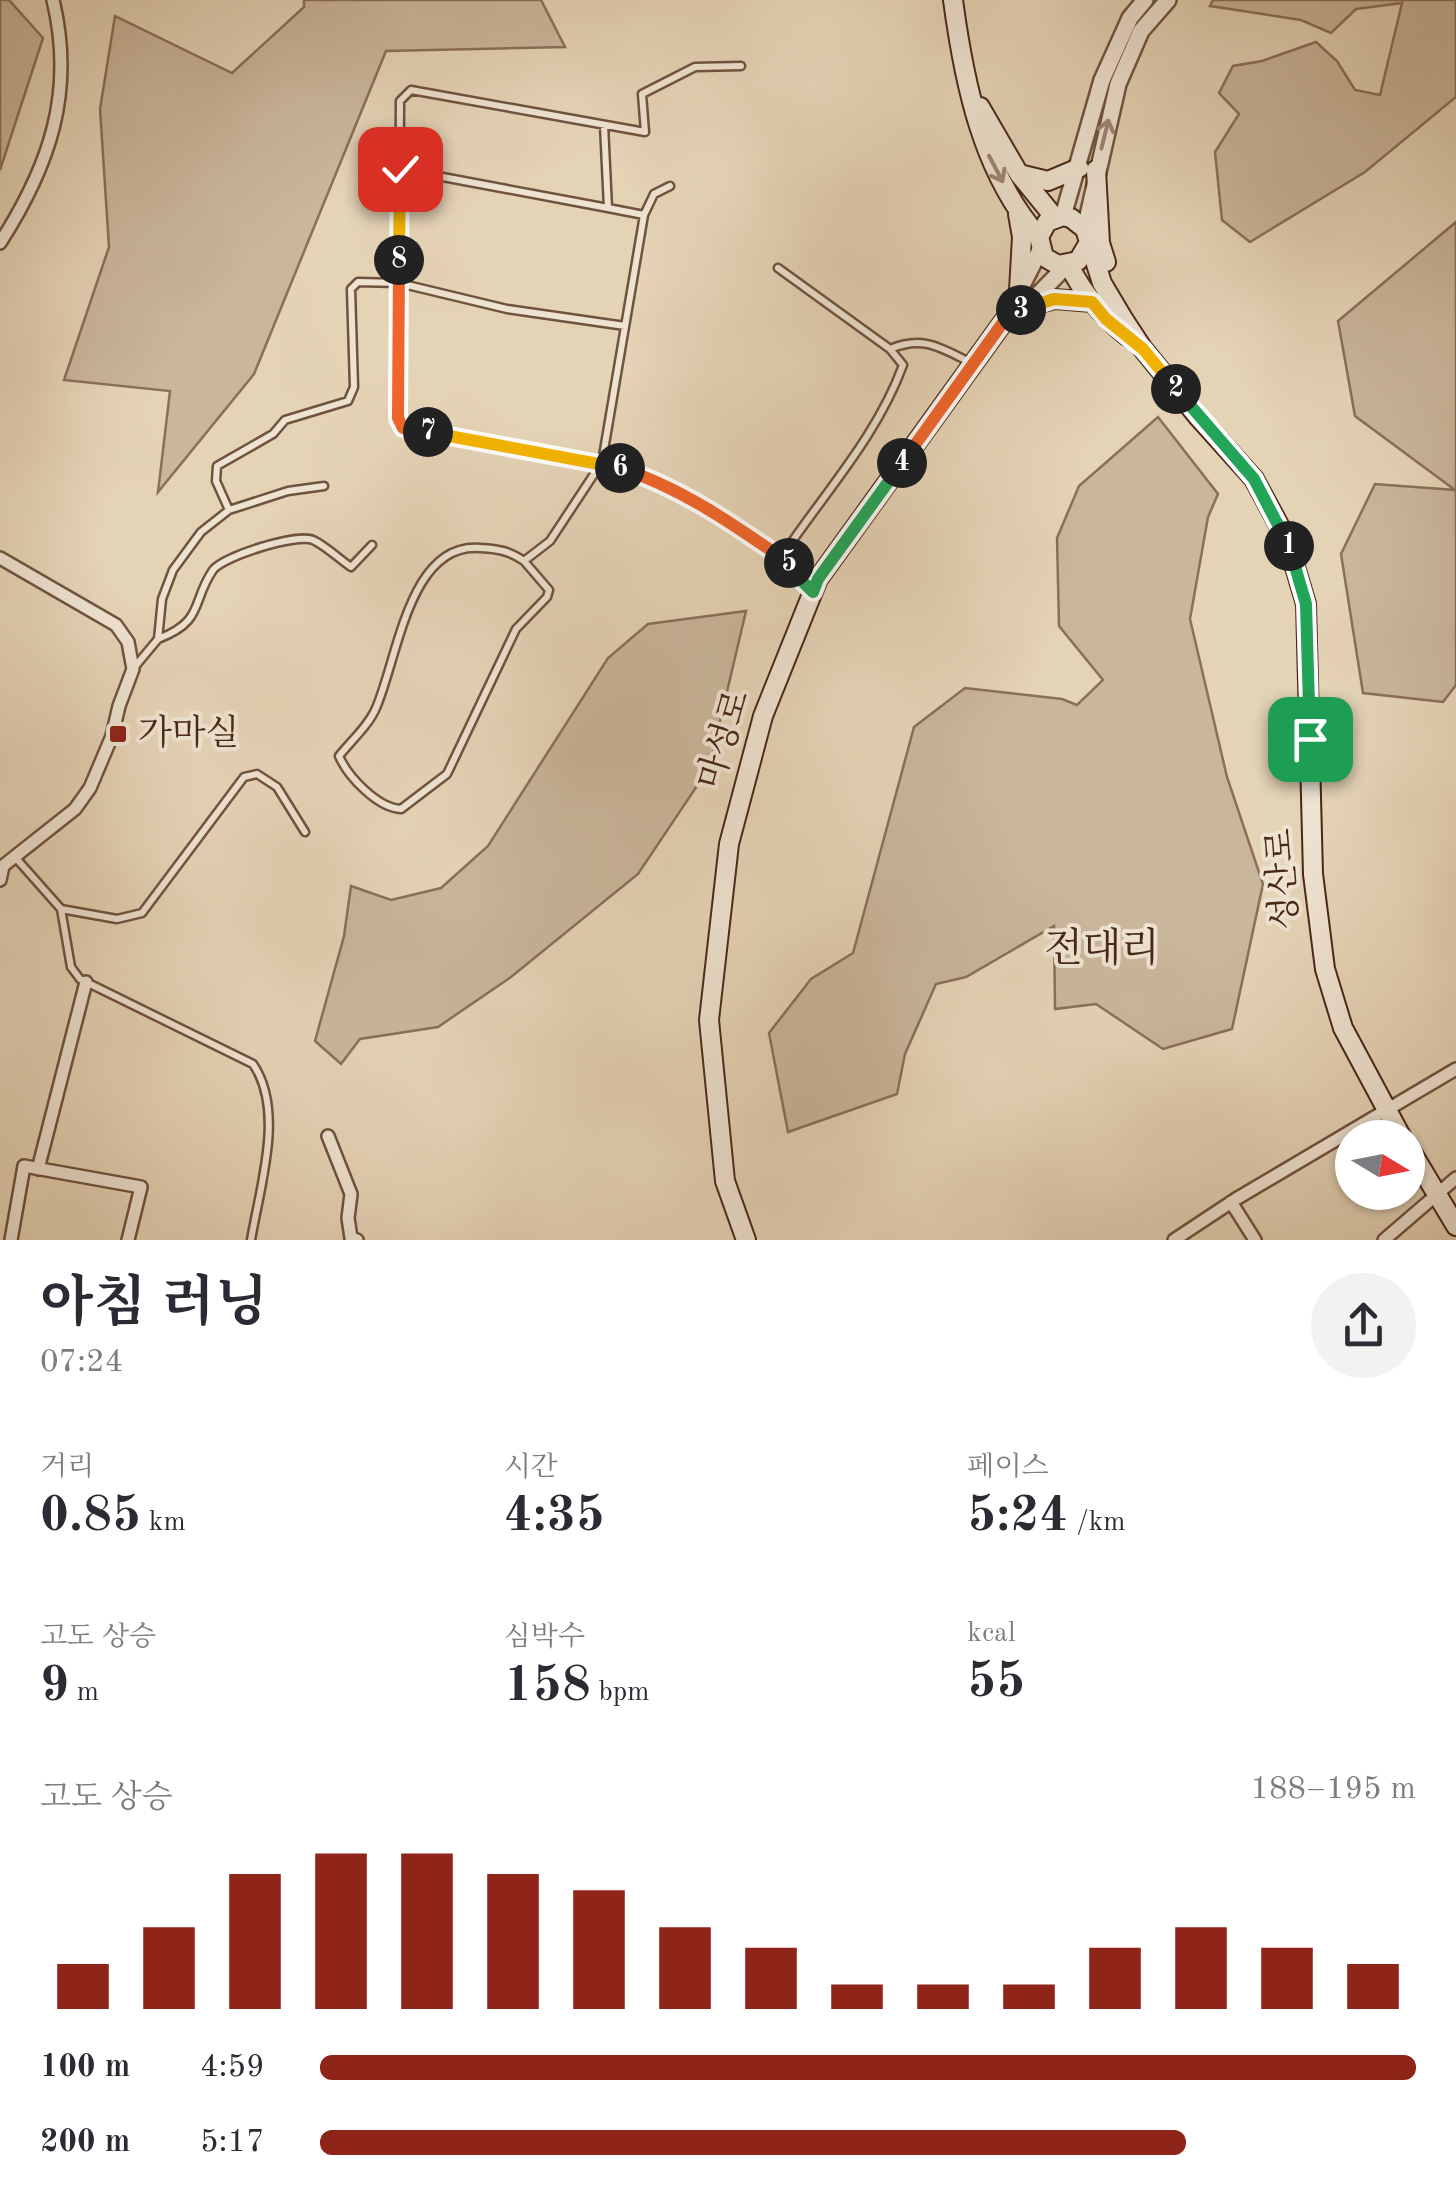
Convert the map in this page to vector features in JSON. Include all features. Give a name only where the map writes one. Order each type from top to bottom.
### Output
[{"type":"main road","points":[[953,0],[988,154],[1017,209],[1050,262],[1067,266],[1106,319],[1143,349]]},
{"type":"main road","points":[[971,92],[1018,174],[1058,217]]},
{"type":"main road","points":[[1018,174],[1048,181],[1087,169],[1100,244],[1124,320]]},
{"type":"main road","points":[[1017,209],[1022,237],[1023,298],[1092,302]]},
{"type":"main road","points":[[1040,243],[1047,222],[1058,217],[1071,218],[1086,237],[1102,283],[1143,349]]},
{"type":"main road","points":[[1067,266],[1084,254],[1086,237]]},
{"type":"main road","name":"마성로","points":[[746,1240],[725,1181],[709,1020],[729,844],[763,716],[818,579],[1004,321]]},
{"type":"main road","name":"성산로","points":[[1143,349],[1254,479],[1287,540],[1306,604],[1313,874],[1324,969],[1344,1028],[1391,1120]]},
{"type":"main road","points":[[1425,1174],[1456,1229]]},
{"type":"street","points":[[0,244],[31,188],[54,130],[63,42],[54,0]]},
{"type":"street","points":[[1086,237],[1087,169],[1102,80],[1130,18],[1144,0]]},
{"type":"street","points":[[1058,217],[1087,169],[1141,31],[1168,0]]},
{"type":"street","points":[[1023,298],[1040,243]]},
{"type":"street","points":[[1004,321],[1023,298],[1067,266]]},
{"type":"street","points":[[0,558],[116,625],[128,642],[133,669],[112,736],[90,788],[75,809],[3,866],[0,880]]},
{"type":"street","points":[[38,1169],[86,982]]},
{"type":"street","points":[[1174,1240],[1456,1068]]},
{"type":"street","points":[[328,1136],[351,1194],[348,1218],[352,1238],[357,1240]]},
{"type":"street","points":[[11,1240],[24,1166],[141,1187],[128,1240]]},
{"type":"street","points":[[1384,1240],[1456,1178]]},
{"type":"street","points":[[1231,1202],[1255,1240]]},
{"type":"street","points":[[0,1209],[15,1216]]},
{"type":"street","points":[[1448,1240],[1456,1229]]},
{"type":"lane","points":[[741,66],[695,67],[642,94],[645,132],[411,90],[400,101],[398,418],[403,428],[602,462],[645,476],[722,516],[790,563]]},
{"type":"lane","points":[[604,125],[608,208]]},
{"type":"lane","points":[[400,169],[644,214]]},
{"type":"lane","points":[[524,561],[550,541],[602,462],[644,214],[654,194],[670,186]]},
{"type":"lane","points":[[778,268],[890,349],[903,366],[874,426],[787,549],[792,571],[813,592]]},
{"type":"lane","points":[[230,510],[216,480],[217,466],[273,434],[285,420],[348,401],[354,387],[351,289],[358,282],[399,284],[507,309],[625,326]]},
{"type":"lane","points":[[890,349],[912,340],[934,345],[973,364]]},
{"type":"lane","points":[[158,640],[162,599],[173,570],[200,532],[230,510],[288,491],[324,486]]},
{"type":"lane","points":[[133,669],[158,640],[195,614],[212,571],[223,560],[300,536],[314,540],[351,567],[372,544]]},
{"type":"lane","points":[[467,546],[508,550],[524,561],[549,590],[547,596],[516,628],[447,774],[401,809],[387,808],[344,768],[339,756],[375,712],[420,580],[445,555],[467,546]]},
{"type":"lane","points":[[60,909],[117,919],[142,912],[244,778],[258,774],[277,787],[304,832]]},
{"type":"lane","points":[[14,856],[60,909],[70,966],[86,982],[253,1064],[264,1080],[271,1112],[251,1240]]},
{"type":"shaded area","points":[[0,0],[9,0],[43,38],[0,170]]},
{"type":"shaded area","points":[[304,0],[541,0],[565,47],[386,51],[254,374],[158,492],[170,391],[64,380],[109,247],[100,109],[115,16],[232,73],[304,7]]},
{"type":"shaded area","points":[[1213,0],[1456,0],[1456,97],[1365,172],[1250,242],[1222,220],[1215,152],[1239,114],[1219,93],[1233,66],[1262,61],[1316,42],[1337,61],[1355,90],[1380,95],[1402,3],[1356,9],[1331,33],[1301,20],[1210,6]]},
{"type":"shaded area","points":[[1456,222],[1456,685],[1443,702],[1363,693],[1341,554],[1375,484],[1455,490],[1355,416],[1338,321]]},
{"type":"shaded area","points":[[1158,417],[1218,494],[1208,517],[1190,619],[1227,777],[1263,884],[1232,1029],[1163,1049],[1096,1004],[1055,1009],[1054,926],[966,977],[936,984],[905,1054],[897,1094],[788,1132],[769,1033],[811,979],[853,953],[914,727],[965,688],[1062,699],[1077,705],[1103,680],[1059,626],[1057,538],[1079,486]]},
{"type":"shaded area","points":[[746,611],[709,768],[638,874],[511,977],[438,1027],[360,1039],[341,1064],[315,1041],[344,936],[351,886],[391,900],[441,888],[488,846],[608,658],[648,624]]},
{"type":"place","name":"가마실","points":[[118,734]]},
{"type":"district","name":"전대리","points":[[1102,951]]},
{"type":"route","points":[[400,169],[398,418],[403,428],[608,464],[645,476],[722,516],[790,563],[792,571],[813,592],[818,579],[1004,321],[1027,306],[1054,299],[1092,302],[1106,319],[1143,349],[1254,479],[1287,540],[1306,604],[1310,739]]}]
